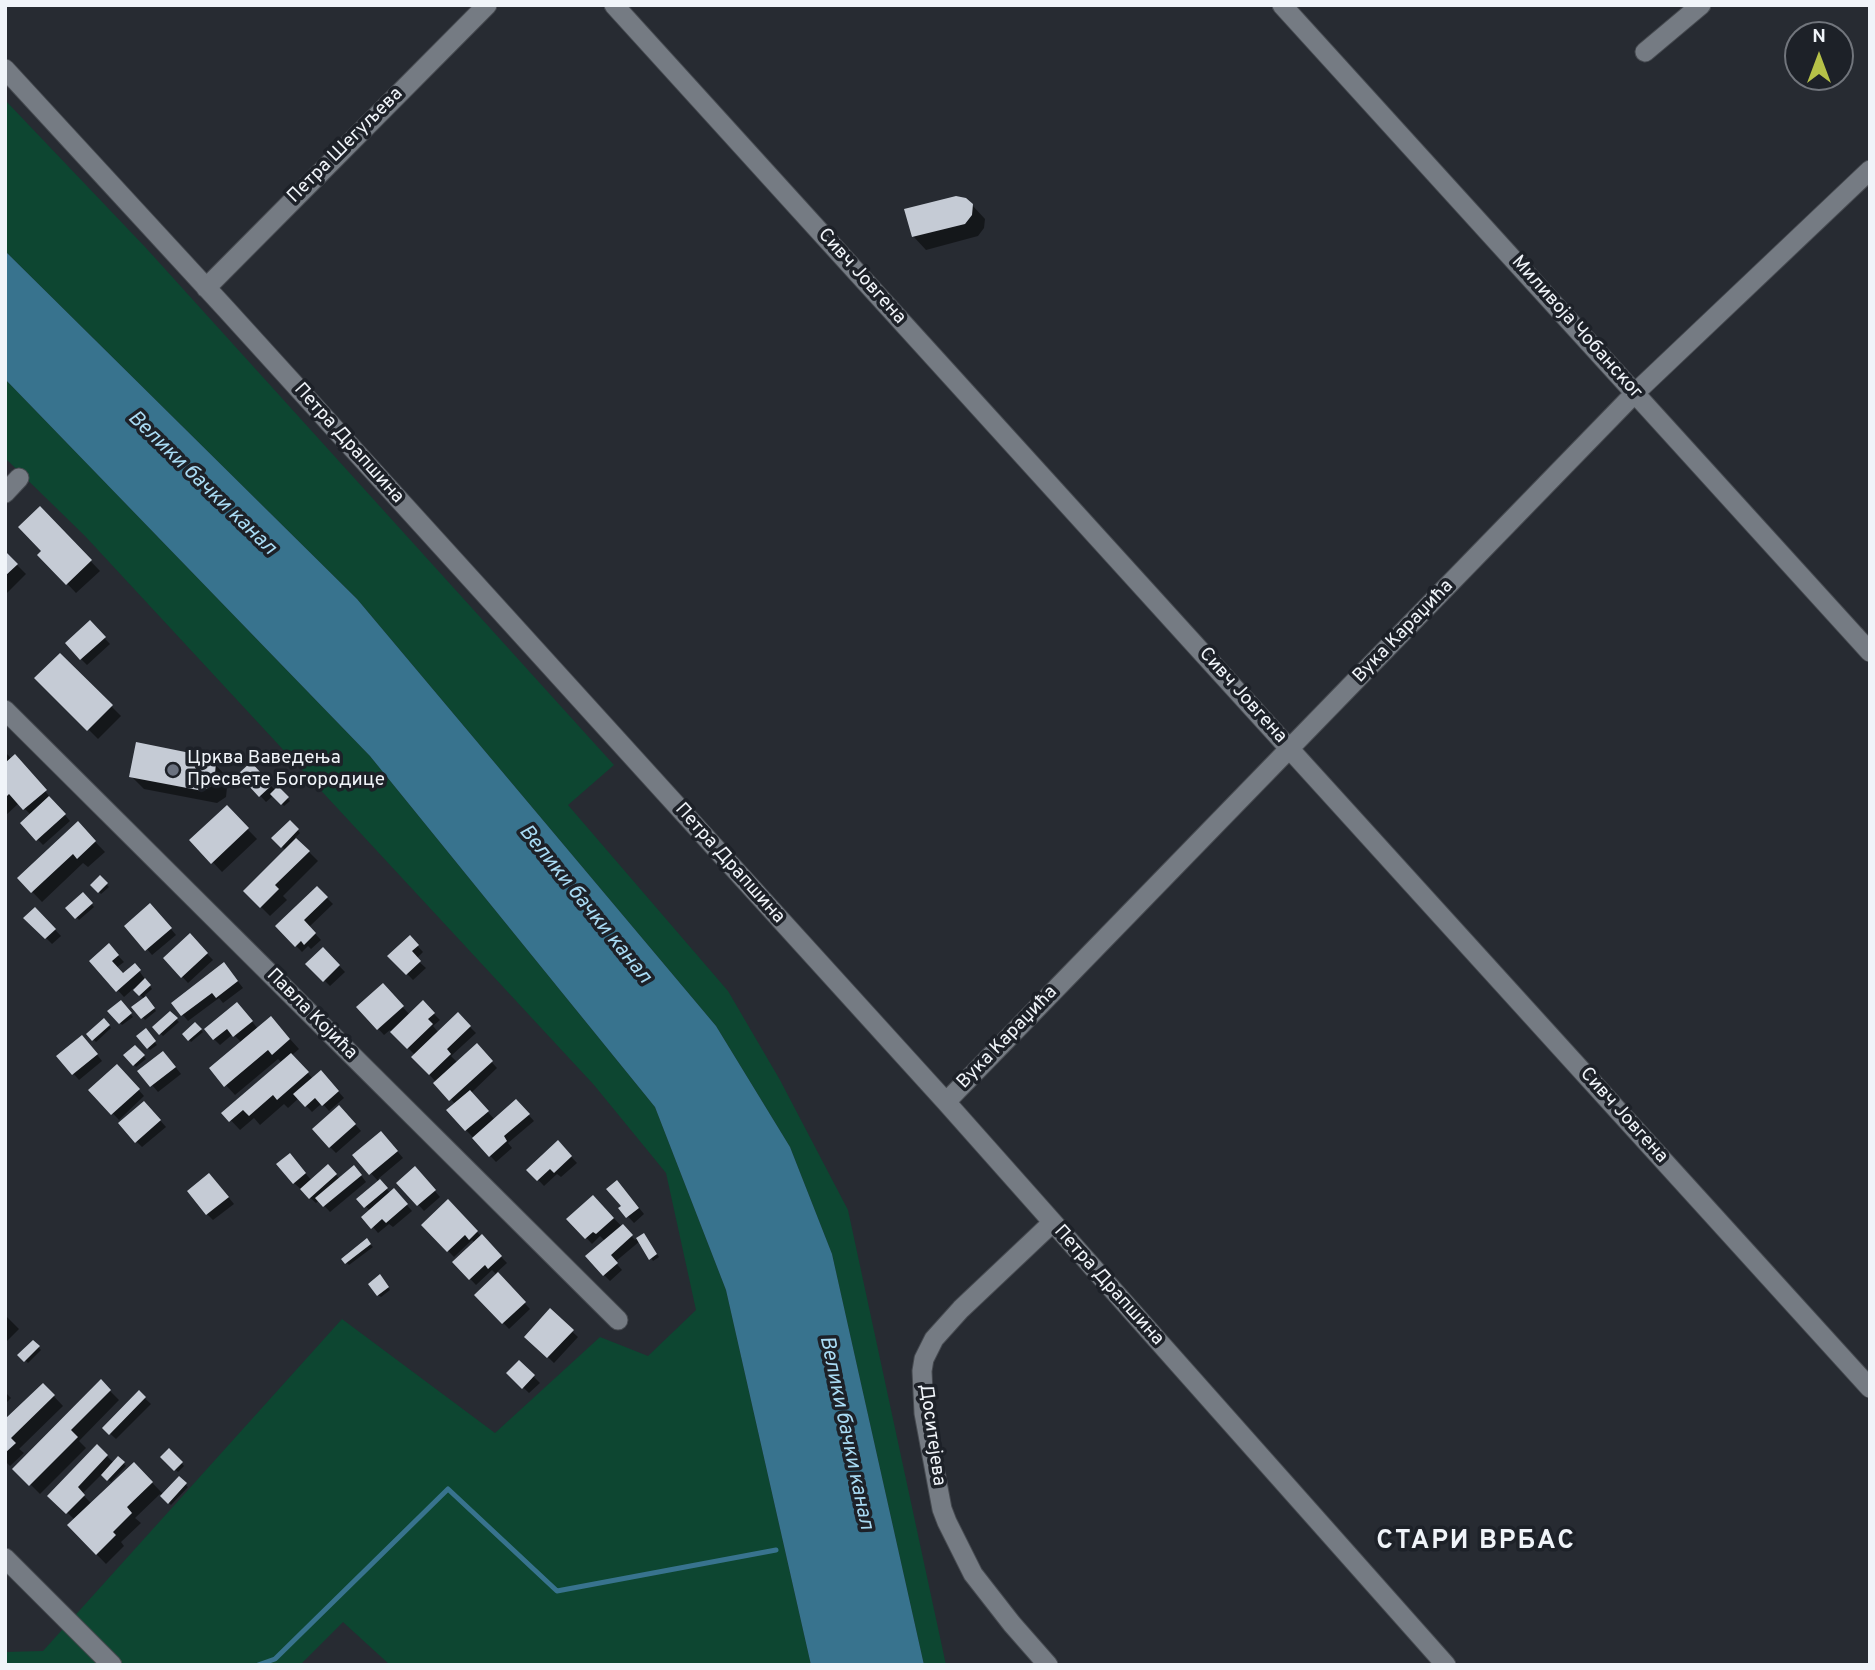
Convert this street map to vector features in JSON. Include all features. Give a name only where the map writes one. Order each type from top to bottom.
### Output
[{"type":"street","name":"Петра Шегуљева","points":[[206,288],[486,5]]},
{"type":"street","name":"Сивч Јовгена","points":[[614,5],[1870,1388]]},
{"type":"street","name":"Миливоја Чобанског","points":[[1282,5],[1870,652]]},
{"type":"street","points":[[1645,52],[1700,5]]},
{"type":"street","name":"Петра Драпшина","points":[[5,69],[946,1102],[1446,1665]]},
{"type":"street","name":"Вука Караџића","points":[[946,1102],[1635,393],[1870,170]]},
{"type":"street","points":[[5,493],[19,478]]},
{"type":"street","name":"Павла Којића","points":[[5,710],[618,1320]]},
{"type":"street","name":"Доситејева","points":[[1048,1665],[973,1574],[947,1522],[925,1413],[922,1371],[924,1359],[934,1339],[961,1309],[1052,1223]]},
{"type":"street","points":[[5,1558],[112,1665]]},
{"type":"green space","points":[[5,100],[146,248],[614,765],[568,805],[728,991],[780,1080],[848,1210],[946,1665],[924,1665],[832,1254],[790,1147],[716,1026],[357,599],[5,251]]},
{"type":"green space","points":[[5,379],[370,756],[655,1107],[726,1290],[811,1665],[390,1665],[343,1622],[300,1665],[5,1665],[5,1652],[43,1651],[342,1319],[495,1433],[600,1337],[648,1356],[696,1310],[666,1173],[594,1085],[85,536],[5,458]]},
{"type":"water","name":"Велики бачки канал","points":[[5,251],[357,599],[716,1026],[790,1147],[832,1254],[924,1665],[811,1665],[726,1290],[655,1107],[370,756],[5,379]]},
{"type":"building","points":[[956,196],[966,198],[973,204],[972,215],[965,224],[912,237],[904,209]]},
{"type":"building","points":[[40,506],[92,560],[66,585],[37,555],[41,551],[18,527]]},
{"type":"building","points":[[5,551],[18,564],[5,576]]},
{"type":"building","points":[[90,620],[106,637],[80,660],[65,643]]},
{"type":"building","points":[[60,653],[113,705],[87,731],[34,678]]},
{"type":"building","name":"Црква Ваведења Пресвете Богородице","points":[[136,742],[210,757],[216,763],[214,784],[203,791],[129,777]]},
{"type":"building","points":[[15,754],[47,790],[23,810],[9,794],[5,798],[5,763]]},
{"type":"building","points":[[251,762],[272,785],[259,797],[238,774]]},
{"type":"building","points":[[278,786],[289,797],[281,805],[270,794]]},
{"type":"building","points":[[49,796],[66,814],[36,841],[20,823]]},
{"type":"building","points":[[227,805],[249,828],[211,864],[189,840]]},
{"type":"building","points":[[290,820],[299,829],[281,848],[271,838]]},
{"type":"building","points":[[78,821],[96,841],[77,859],[73,854],[31,893],[17,878]]},
{"type":"building","points":[[296,838],[310,851],[275,885],[279,889],[260,908],[243,891]]},
{"type":"building","points":[[100,875],[108,883],[98,893],[90,885]]},
{"type":"building","points":[[317,886],[328,897],[304,920],[316,933],[304,945],[301,941],[295,947],[275,926]]},
{"type":"building","points":[[83,892],[93,903],[75,919],[65,908]]},
{"type":"building","points":[[150,903],[172,928],[145,951],[124,926]]},
{"type":"building","points":[[35,907],[56,929],[45,939],[23,918]]},
{"type":"building","points":[[190,933],[208,953],[181,978],[163,958]]},
{"type":"building","points":[[410,935],[419,945],[412,951],[421,961],[406,975],[387,956]]},
{"type":"building","points":[[109,943],[119,955],[112,961],[123,973],[135,963],[141,970],[116,992],[89,961]]},
{"type":"building","points":[[323,947],[340,965],[323,982],[305,964]]},
{"type":"building","points":[[224,962],[238,981],[216,998],[212,993],[181,1016],[171,1003]]},
{"type":"building","points":[[145,978],[151,985],[139,996],[133,990]]},
{"type":"building","points":[[383,983],[404,1006],[377,1030],[356,1007]]},
{"type":"building","points":[[146,996],[155,1008],[141,1019],[131,1007]]},
{"type":"building","points":[[121,1000],[132,1013],[119,1024],[107,1011]]},
{"type":"building","points":[[423,1000],[435,1013],[428,1019],[433,1024],[407,1049],[390,1032]]},
{"type":"building","points":[[237,1002],[253,1021],[233,1037],[227,1029],[213,1040],[204,1029]]},
{"type":"building","points":[[170,1011],[178,1018],[159,1035],[152,1027]]},
{"type":"building","points":[[458,1012],[471,1026],[447,1049],[451,1054],[429,1075],[411,1057]]},
{"type":"building","points":[[271,1016],[290,1039],[272,1055],[268,1050],[224,1087],[209,1068]]},
{"type":"building","points":[[104,1018],[110,1025],[92,1041],[86,1034]]},
{"type":"building","points":[[195,1022],[202,1029],[188,1041],[182,1034]]},
{"type":"building","points":[[146,1028],[156,1041],[147,1049],[136,1036]]},
{"type":"building","points":[[82,1035],[98,1054],[72,1075],[56,1056]]},
{"type":"building","points":[[477,1043],[493,1061],[449,1101],[433,1083]]},
{"type":"building","points":[[135,1045],[145,1055],[133,1066],[123,1055]]},
{"type":"building","points":[[163,1051],[176,1067],[150,1087],[137,1071]]},
{"type":"building","points":[[291,1053],[309,1072],[277,1100],[273,1095],[249,1116],[243,1110],[229,1122],[221,1113]]},
{"type":"building","points":[[117,1064],[140,1089],[111,1115],[88,1090]]},
{"type":"building","points":[[321,1070],[339,1091],[322,1106],[315,1098],[305,1107],[293,1094]]},
{"type":"building","points":[[470,1090],[489,1111],[465,1131],[446,1110]]},
{"type":"building","points":[[516,1099],[530,1114],[504,1136],[507,1141],[489,1157],[472,1138]]},
{"type":"building","points":[[144,1101],[161,1120],[135,1143],[118,1123]]},
{"type":"building","points":[[339,1105],[356,1124],[329,1148],[312,1129]]},
{"type":"building","points":[[381,1131],[398,1151],[369,1175],[352,1155]]},
{"type":"building","points":[[558,1140],[572,1156],[554,1173],[550,1169],[537,1181],[526,1170]]},
{"type":"building","points":[[290,1153],[306,1173],[293,1184],[276,1164]]},
{"type":"building","points":[[328,1164],[337,1174],[309,1199],[300,1189]]},
{"type":"building","points":[[354,1165],[362,1175],[323,1207],[315,1198]]},
{"type":"building","points":[[415,1166],[436,1190],[417,1206],[396,1183]]},
{"type":"building","points":[[209,1173],[229,1197],[206,1215],[187,1191]]},
{"type":"building","points":[[380,1179],[388,1188],[364,1208],[356,1199]]},
{"type":"building","points":[[617,1180],[639,1208],[626,1218],[618,1208],[621,1206],[606,1189]]},
{"type":"building","points":[[394,1188],[408,1204],[386,1223],[382,1219],[371,1229],[361,1217]]},
{"type":"building","points":[[593,1195],[614,1218],[596,1234],[593,1232],[585,1239],[566,1219]]},
{"type":"building","points":[[448,1199],[478,1231],[469,1240],[465,1235],[447,1252],[421,1225]]},
{"type":"building","points":[[623,1224],[633,1235],[611,1255],[618,1263],[603,1276],[585,1256]]},
{"type":"building","points":[[644,1233],[657,1254],[649,1260],[636,1238]]},
{"type":"building","points":[[482,1234],[502,1256],[488,1269],[485,1265],[469,1280],[452,1262]]},
{"type":"building","points":[[367,1238],[371,1244],[345,1264],[341,1259]]},
{"type":"building","points":[[498,1272],[526,1302],[502,1324],[474,1295]]},
{"type":"building","points":[[380,1274],[389,1287],[377,1296],[368,1284]]},
{"type":"building","points":[[550,1308],[574,1330],[547,1358],[524,1337]]},
{"type":"building","points":[[33,1340],[40,1346],[24,1362],[17,1355]]},
{"type":"building","points":[[519,1360],[535,1375],[522,1389],[506,1373]]},
{"type":"building","points":[[101,1379],[111,1390],[71,1430],[78,1437],[29,1486],[12,1469]]},
{"type":"building","points":[[43,1383],[55,1395],[11,1438],[16,1443],[5,1453],[5,1419]]},
{"type":"building","points":[[139,1390],[146,1397],[109,1435],[102,1428]]},
{"type":"building","points":[[97,1444],[108,1455],[78,1487],[85,1495],[66,1514],[47,1496]]},
{"type":"building","points":[[169,1448],[183,1462],[174,1471],[160,1457]]},
{"type":"building","points":[[118,1456],[125,1462],[107,1481],[101,1475]]},
{"type":"building","points":[[134,1462],[153,1482],[127,1507],[132,1513],[113,1532],[116,1535],[96,1555],[67,1525]]},
{"type":"building","points":[[179,1476],[187,1483],[168,1504],[160,1496]]},
{"type":"waterway","points":[[258,1665],[275,1659],[448,1489],[557,1591],[776,1550]]},
{"type":"place","name":"Црква Ваведења Пресвете Богородице","points":[[173,770]]},
{"type":"district","name":"СТАРИ ВРБАС","points":[[1476,1543]]}]
